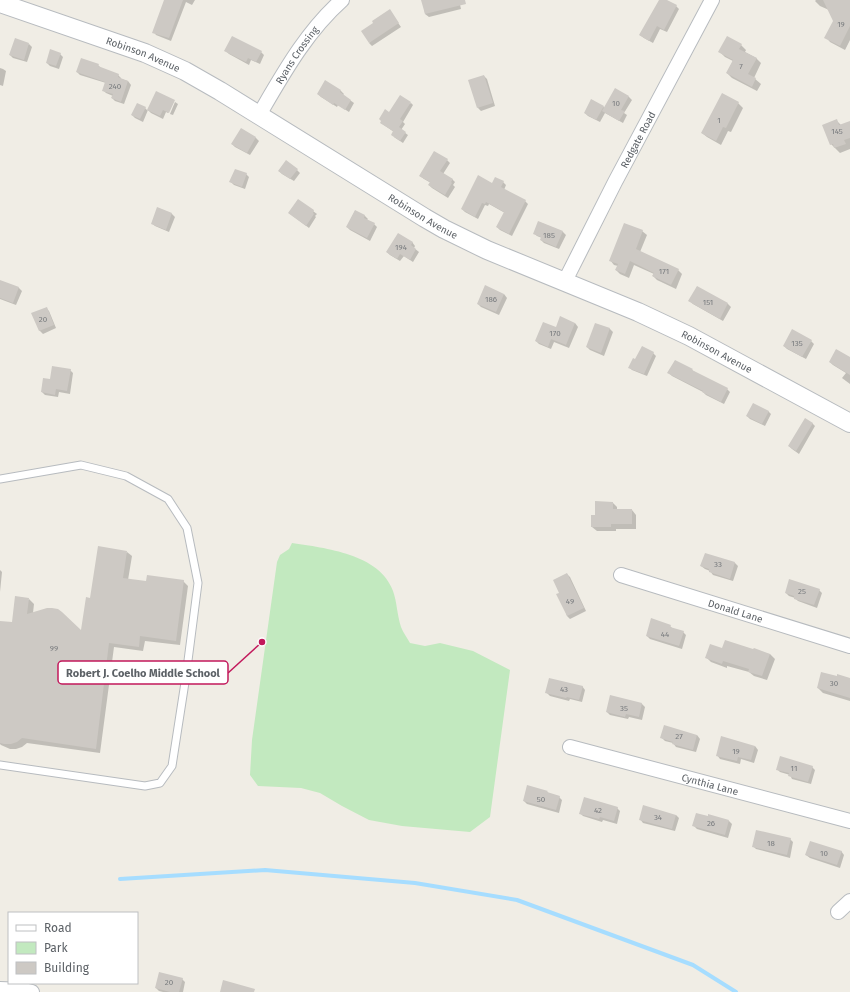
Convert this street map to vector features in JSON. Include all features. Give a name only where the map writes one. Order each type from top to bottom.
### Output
[{"type":"street","name":"Ryans Crossing","points":[[259,115],[305,41],[327,14],[342,0]]},
{"type":"street","name":"Redgate Road","points":[[565,281],[615,182],[712,0]]},
{"type":"street","name":"Robinson Avenue","points":[[0,4],[122,45],[166,63],[201,80],[444,229],[487,250],[638,312],[689,336],[850,423]]},
{"type":"street","name":"Donald Lane","points":[[621,575],[850,646]]},
{"type":"street","name":"Cynthia Lane","points":[[570,747],[850,820]]},
{"type":"street","points":[[838,912],[850,901]]},
{"type":"street","points":[[0,990],[24,990],[32,992]]},
{"type":"lane","points":[[0,479],[81,465],[126,476],[168,499],[187,528],[198,583],[186,676],[172,766],[160,782],[145,786],[0,765]]},
{"type":"green space","points":[[292,543],[320,547],[350,555],[364,561],[376,569],[386,579],[393,591],[401,627],[410,643],[425,646],[440,643],[473,651],[510,670],[490,817],[470,832],[402,826],[369,820],[320,793],[301,788],[258,786],[250,775],[252,740],[277,562],[280,555],[289,549]]},
{"type":"building","points":[[164,0],[183,0],[169,38],[152,33]]},
{"type":"building","points":[[421,0],[465,0],[466,4],[425,14]]},
{"type":"building","points":[[659,0],[667,0],[677,5],[664,30],[657,26],[649,41],[639,35]]},
{"type":"building","points":[[823,0],[850,0],[850,26],[840,46],[824,38],[833,21]]},
{"type":"building","points":[[390,9],[399,23],[369,43],[361,31],[373,23],[372,21]]},
{"type":"building","points":[[232,36],[262,51],[256,62],[248,58],[246,62],[224,51]]},
{"type":"building","points":[[727,36],[742,44],[739,49],[757,58],[748,74],[756,78],[752,87],[726,73],[733,60],[718,52]]},
{"type":"building","points":[[15,38],[29,43],[24,60],[9,55]]},
{"type":"building","points":[[50,49],[61,53],[56,66],[46,63]]},
{"type":"building","points":[[81,58],[99,64],[98,66],[119,74],[118,77],[128,81],[121,102],[111,98],[113,94],[102,91],[105,82],[76,72]]},
{"type":"building","points":[[484,75],[493,103],[477,108],[468,80]]},
{"type":"building","points":[[325,80],[341,90],[340,92],[351,100],[345,110],[334,103],[333,105],[317,94]]},
{"type":"building","points":[[615,88],[629,96],[621,110],[625,111],[619,121],[602,111]]},
{"type":"building","points":[[156,91],[175,100],[169,113],[163,110],[160,116],[147,110]]},
{"type":"building","points":[[722,93],[739,102],[726,128],[723,127],[716,141],[701,133]]},
{"type":"building","points":[[400,95],[411,102],[400,119],[403,121],[399,127],[406,132],[400,141],[391,135],[393,131],[380,123],[381,121],[379,119],[385,109],[389,112]]},
{"type":"building","points":[[591,99],[604,106],[596,120],[584,113]]},
{"type":"building","points":[[137,103],[146,107],[140,119],[131,115]]},
{"type":"building","points":[[837,119],[839,125],[850,121],[850,138],[844,140],[846,144],[834,148],[833,144],[830,145],[822,125]]},
{"type":"building","points":[[241,128],[256,137],[247,153],[231,144]]},
{"type":"building","points":[[434,151],[448,159],[440,171],[453,179],[445,195],[428,185],[430,182],[419,176]]},
{"type":"building","points":[[286,160],[298,169],[290,179],[278,171]]},
{"type":"building","points":[[235,169],[247,173],[242,187],[229,182]]},
{"type":"building","points":[[478,175],[492,183],[495,177],[504,181],[501,187],[526,200],[509,234],[496,227],[504,212],[486,202],[485,204],[482,203],[475,217],[461,209]]},
{"type":"building","points":[[298,199],[314,210],[314,214],[306,226],[288,213]]},
{"type":"building","points":[[157,207],[172,213],[166,230],[151,224]]},
{"type":"building","points":[[355,210],[365,215],[364,218],[375,223],[367,238],[346,227]]},
{"type":"building","points":[[538,221],[563,231],[556,247],[540,240],[541,237],[533,234]]},
{"type":"building","points":[[624,223],[643,230],[636,249],[679,269],[671,285],[652,276],[654,273],[630,261],[625,274],[615,270],[618,264],[609,261]]},
{"type":"building","points":[[398,233],[413,242],[411,245],[416,249],[410,260],[400,254],[397,259],[386,252]]},
{"type":"building","points":[[0,280],[19,287],[13,303],[0,298]]},
{"type":"building","points":[[485,285],[504,294],[496,312],[477,304]]},
{"type":"building","points":[[697,286],[728,303],[720,319],[688,301]]},
{"type":"building","points":[[47,307],[54,325],[39,331],[31,313]]},
{"type":"building","points":[[560,316],[575,323],[566,345],[551,339],[548,347],[535,341],[543,322],[556,327]]},
{"type":"building","points":[[595,323],[610,328],[601,353],[586,347]]},
{"type":"building","points":[[792,329],[812,340],[802,357],[783,346]]},
{"type":"building","points":[[642,346],[654,352],[644,374],[628,368]]},
{"type":"building","points":[[836,349],[850,357],[850,375],[829,362]]},
{"type":"building","points":[[675,360],[728,388],[721,402],[667,373]]},
{"type":"building","points":[[52,366],[71,369],[67,391],[56,389],[55,395],[41,392],[43,378],[50,379]]},
{"type":"building","points":[[753,403],[769,411],[762,424],[746,416]]},
{"type":"building","points":[[805,418],[813,423],[796,451],[788,446]]},
{"type":"building","points":[[595,501],[613,502],[613,509],[632,509],[632,524],[611,524],[611,527],[591,527],[591,515],[595,515]]},
{"type":"building","points":[[98,546],[127,551],[123,578],[146,581],[147,575],[184,580],[176,641],[140,636],[139,647],[109,643],[96,749],[22,738],[11,744],[0,743],[0,621],[12,622],[15,596],[29,598],[27,614],[47,608],[58,609],[81,630],[86,597],[90,598]]},
{"type":"building","points":[[705,553],[735,562],[730,579],[709,572],[709,569],[700,566]]},
{"type":"building","points":[[567,573],[584,608],[567,616],[556,594],[559,593],[553,580]]},
{"type":"building","points":[[789,579],[820,589],[814,605],[794,599],[794,596],[785,593]]},
{"type":"building","points":[[651,618],[671,625],[670,627],[684,631],[679,646],[646,636]]},
{"type":"building","points":[[725,640],[770,654],[762,676],[748,672],[749,669],[723,661],[722,664],[705,658],[710,644],[722,648]]},
{"type":"building","points":[[821,672],[837,676],[837,674],[850,678],[850,698],[817,688]]},
{"type":"building","points":[[549,678],[583,686],[579,700],[545,693]]},
{"type":"building","points":[[610,695],[642,703],[639,717],[626,714],[625,717],[606,712]]},
{"type":"building","points":[[664,725],[697,735],[693,750],[672,744],[673,742],[660,738]]},
{"type":"building","points":[[721,736],[755,746],[751,760],[738,757],[737,761],[716,756]]},
{"type":"building","points":[[780,756],[813,766],[808,782],[788,776],[789,773],[776,770]]},
{"type":"building","points":[[527,785],[560,796],[556,810],[523,801]]},
{"type":"building","points":[[584,797],[618,807],[614,821],[579,814]]},
{"type":"building","points":[[643,805],[676,815],[672,829],[639,820]]},
{"type":"building","points":[[696,813],[708,816],[708,814],[729,820],[725,835],[692,826]]},
{"type":"building","points":[[756,830],[791,838],[787,855],[752,847]]},
{"type":"building","points":[[810,841],[842,851],[837,865],[805,855]]},
{"type":"building","points":[[159,972],[183,978],[179,992],[170,992],[155,988]]},
{"type":"building","points":[[223,980],[255,989],[254,992],[220,992]]},
{"type":"waterway","points":[[120,879],[265,870],[415,883],[517,900],[693,965],[736,992]]},
{"type":"place","name":"Robert J. Coelho Middle School","points":[[262,642]]}]
